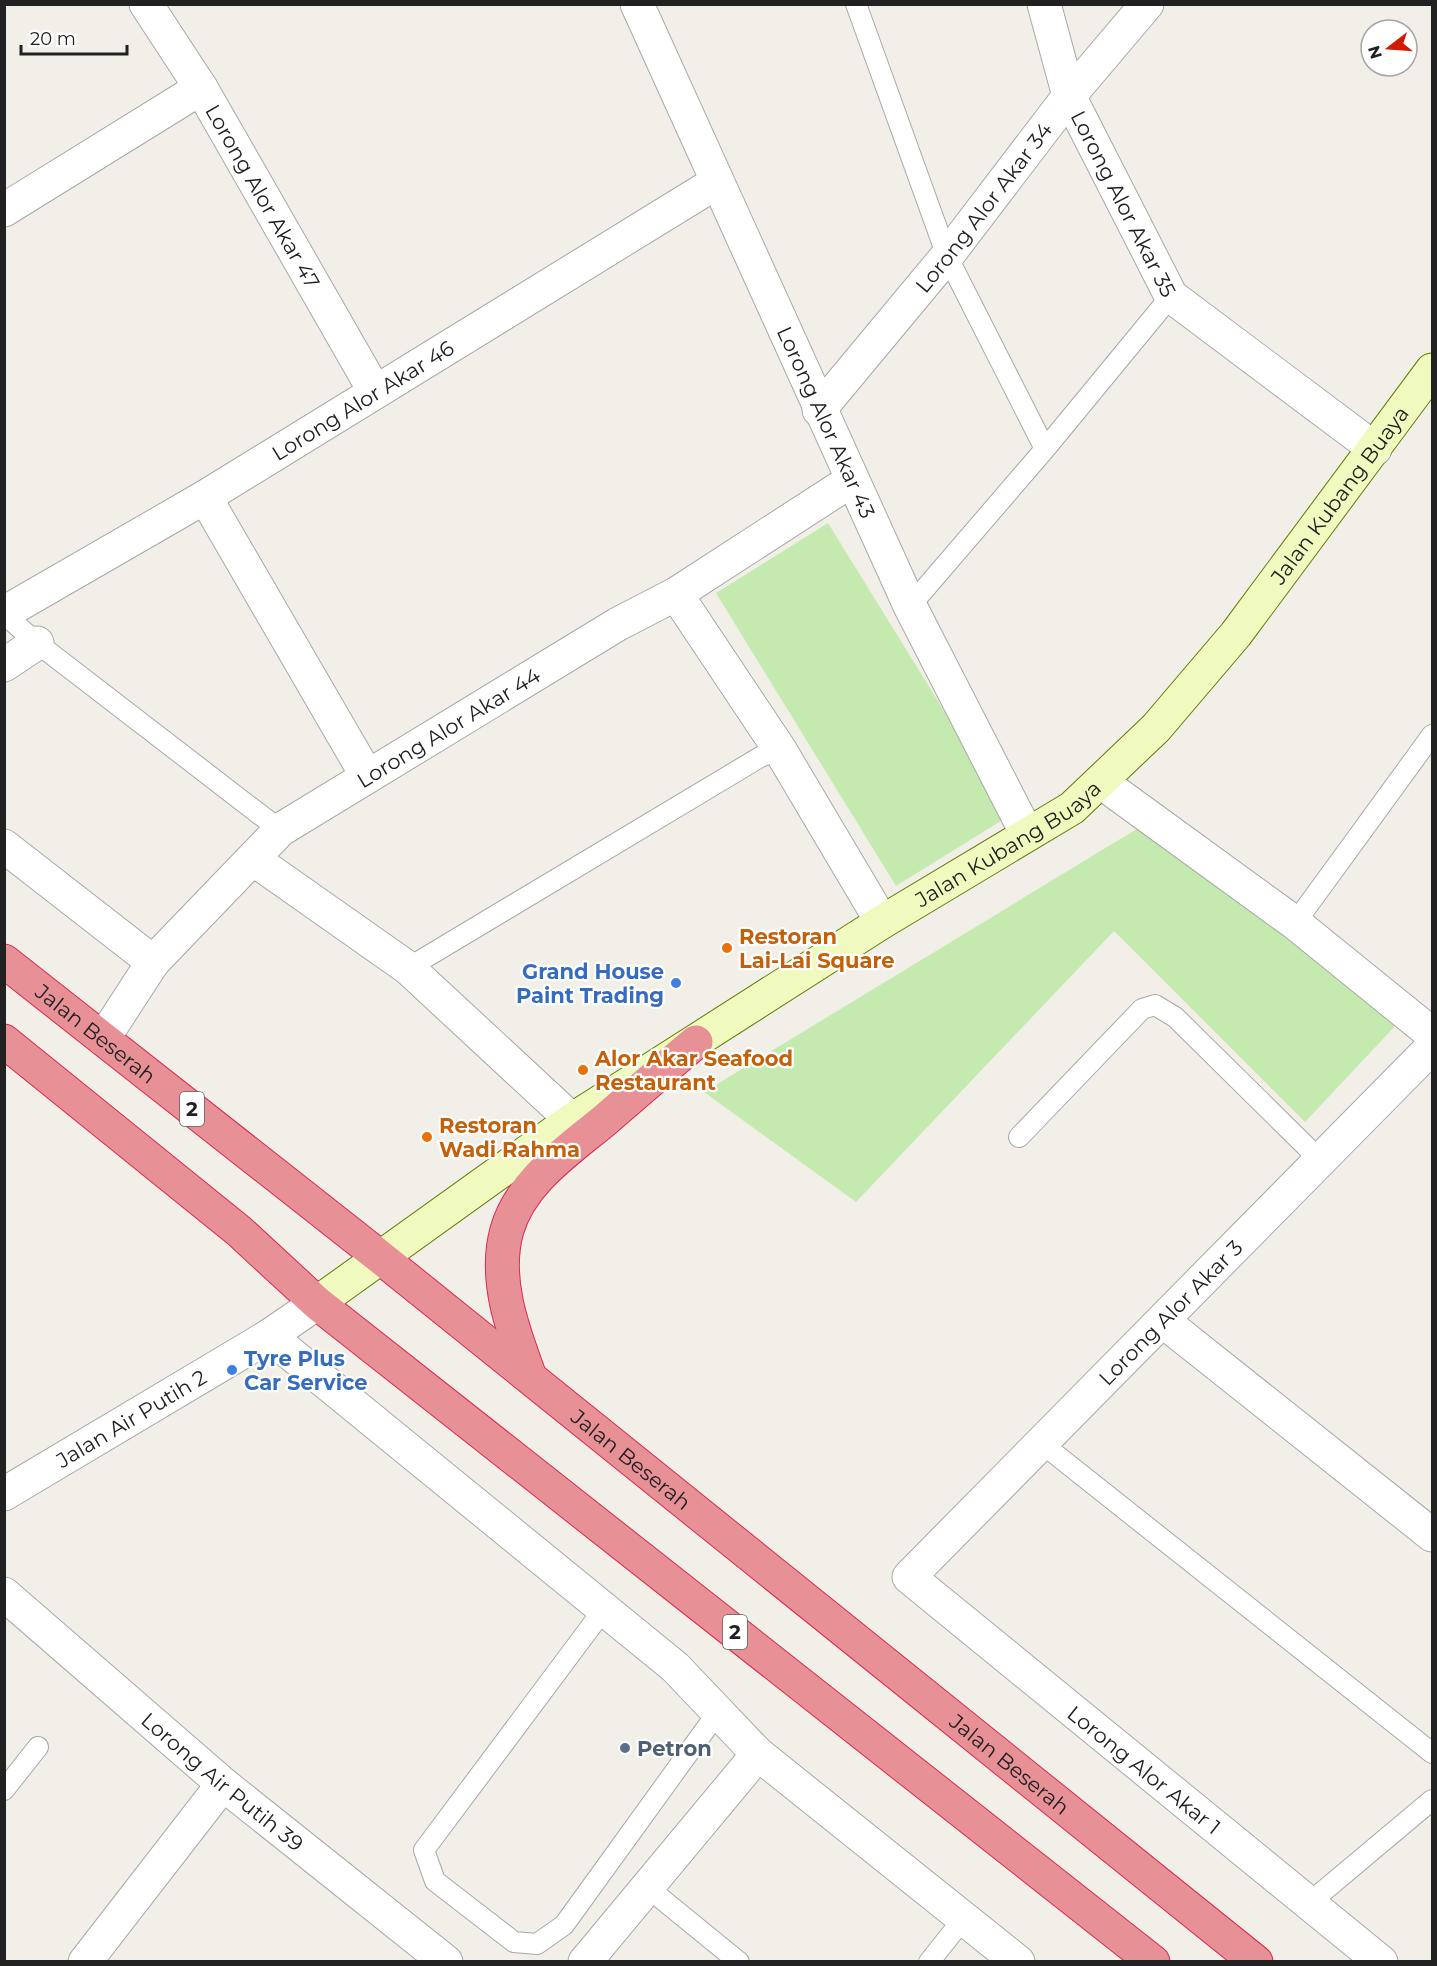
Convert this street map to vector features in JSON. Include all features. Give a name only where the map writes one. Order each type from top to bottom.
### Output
[{"type":"highway","name":"Jalan Beserah","points":[[4,961],[380,1257],[1256,1962]]},
{"type":"highway","name":"2","points":[[4,1041],[239,1231],[317,1303],[1153,1962]]},
{"type":"highway","points":[[530,1377],[511,1326],[502,1268],[507,1230],[523,1195],[548,1168],[696,1042]]},
{"type":"street","name":"Lorong Alor Akar 47","points":[[146,4],[201,88],[374,390]]},
{"type":"street","name":"Lorong Alor Akar 43","points":[[637,4],[909,606],[1027,834]]},
{"type":"street","name":"Lorong Alor Akar 35","points":[[1044,4],[1069,96],[1171,296],[1375,449]]},
{"type":"street","name":"Lorong Alor Akar 34","points":[[819,410],[947,256],[1069,96],[1147,4]]},
{"type":"street","points":[[4,210],[201,88]]},
{"type":"street","name":"Lorong Alor Akar 46","points":[[4,613],[205,497],[374,390],[717,182]]},
{"type":"street","name":"Jalan Kubang Buaya","points":[[317,1303],[572,1120],[882,921],[1072,808],[1156,728],[1236,634],[1432,370]]},
{"type":"street","name":"Lorong Alor Akar 44","points":[[103,1039],[153,962],[280,830],[618,624],[676,594],[852,480]]},
{"type":"street","points":[[205,497],[367,776]]},
{"type":"street","points":[[676,594],[780,750],[882,921]]},
{"type":"street","points":[[4,665],[38,643]]},
{"type":"street","points":[[1101,782],[1295,923],[1432,1034]]},
{"type":"street","points":[[4,846],[153,962]]},
{"type":"street","points":[[253,859],[408,968],[572,1120]]},
{"type":"street","name":"Lorong Alor Akar 3","points":[[909,1577],[1432,1047]]},
{"type":"street","name":"Jalan Air Putih 2","points":[[4,1494],[269,1336],[317,1303]]},
{"type":"street","points":[[1163,1321],[1432,1535]]},
{"type":"street","points":[[269,1336],[675,1667],[758,1754],[1018,1962]]},
{"type":"street","name":"Lorong Alor Akar 1","points":[[909,1577],[1381,1962]]},
{"type":"street","name":"Lorong Air Putih 39","points":[[4,1594],[223,1784],[446,1962]]},
{"type":"street","points":[[585,1962],[758,1754]]},
{"type":"street","points":[[85,1962],[223,1784]]},
{"type":"lane","points":[[856,4],[947,256],[1045,449]]},
{"type":"lane","points":[[909,606],[1045,449],[1171,296]]},
{"type":"lane","points":[[4,613],[38,643],[280,830]]},
{"type":"lane","points":[[1295,923],[1432,735]]},
{"type":"lane","points":[[408,968],[762,756],[780,750]]},
{"type":"lane","points":[[1019,1137],[1142,1009],[1155,1005],[1175,1017],[1320,1160]]},
{"type":"lane","points":[[1040,1442],[1432,1753]]},
{"type":"lane","points":[[604,1609],[424,1850],[435,1881],[514,1942],[537,1944],[564,1925],[718,1712]]},
{"type":"lane","points":[[4,1790],[38,1747]]},
{"type":"lane","points":[[1308,1904],[1432,1800]]},
{"type":"lane","points":[[647,1887],[738,1962]]},
{"type":"lane","points":[[929,1962],[964,1918]]},
{"type":"green space","points":[[828,523],[1009,816],[896,886],[716,593]]},
{"type":"green space","points":[[1140,827],[1398,1023],[1305,1122],[1114,931],[856,1202],[704,1092]]},
{"type":"place","name":"Restoran Lai-Lai Square","points":[[727,948]]},
{"type":"place","name":"Grand House Paint Trading","points":[[676,983]]},
{"type":"place","name":"Alor Akar Seafood Restaurant","points":[[583,1070]]},
{"type":"place","name":"Restoran Wadi Rahma","points":[[427,1137]]},
{"type":"place","name":"Tyre Plus Car Service","points":[[232,1370]]},
{"type":"place","name":"Petron","points":[[625,1748]]}]
